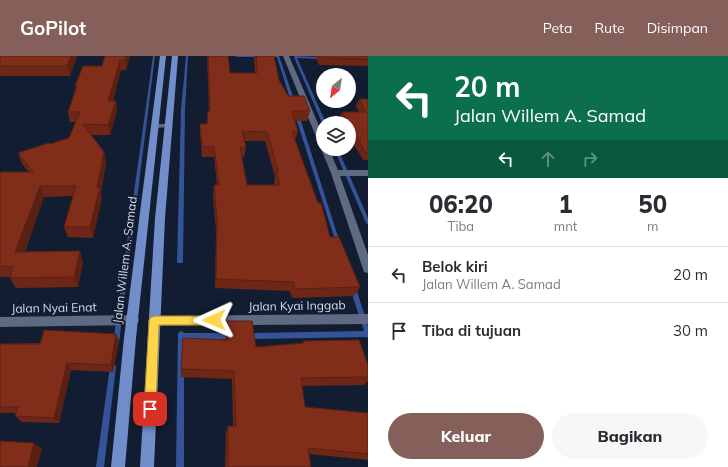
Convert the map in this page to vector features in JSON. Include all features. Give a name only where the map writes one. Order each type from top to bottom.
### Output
[{"type":"main road","name":"Jalan Willem A. Samad","points":[[118,467],[162,56]]},
{"type":"main road","points":[[147,467],[160,218],[175,56]]},
{"type":"street","points":[[286,56],[316,127]]},
{"type":"street","points":[[155,126],[169,126]]},
{"type":"street","points":[[328,156],[368,269]]},
{"type":"street","points":[[335,173],[368,173]]},
{"type":"street","name":"Jalan Kyai Inggab","points":[[154,321],[368,319]]},
{"type":"street","name":"Jalan Nyai Enat","points":[[0,322],[133,320]]},
{"type":"building","points":[[0,56],[71,56],[67,66],[0,66]]},
{"type":"building","points":[[105,56],[126,56],[125,60],[120,60],[108,101],[116,101],[108,125],[83,124],[104,152],[97,187],[100,187],[90,227],[64,227],[76,186],[40,186],[15,252],[80,251],[74,277],[10,278],[13,267],[0,266],[0,172],[33,172],[18,153],[69,138],[80,112],[68,112],[77,86],[75,86],[83,66],[102,66]]},
{"type":"building","points":[[208,56],[228,56],[230,73],[257,73],[256,56],[274,56],[279,80],[288,96],[304,96],[310,111],[292,111],[298,132],[292,132],[318,203],[321,203],[330,237],[339,237],[360,287],[295,289],[294,282],[216,279],[217,220],[214,185],[219,185],[214,147],[202,147],[200,124],[207,124],[208,111],[210,111]],"holes":[[[242,131],[267,132],[278,171],[276,171],[280,185],[247,185],[240,147],[246,147]]]},
{"type":"building","points":[[319,56],[368,56],[368,59],[320,58]]},
{"type":"building","points":[[359,99],[368,99],[368,153],[366,153],[356,136],[356,116],[344,116],[342,112],[366,112]]},
{"type":"building","points":[[226,321],[252,321],[256,347],[304,343],[303,341],[359,340],[368,365],[368,377],[301,378],[305,407],[368,413],[368,454],[308,448],[311,467],[228,467],[228,426],[236,427],[234,371],[181,369],[183,338],[228,340]]},
{"type":"building","points":[[44,330],[116,334],[111,365],[67,363],[54,418],[15,416],[18,407],[0,407],[0,344],[40,344]]},
{"type":"building","points":[[0,441],[34,443],[28,467],[0,467]]},
{"type":"waterway","points":[[116,343],[154,56]]},
{"type":"waterway","points":[[180,262],[183,110],[187,56]]},
{"type":"waterway","points":[[236,56],[260,56]]},
{"type":"waterway","points":[[268,56],[278,56],[293,102]]},
{"type":"waterway","points":[[320,58],[295,57],[321,116]]},
{"type":"waterway","points":[[297,115],[338,243]]},
{"type":"waterway","points":[[339,156],[368,223]]},
{"type":"waterway","points":[[353,288],[368,334]]},
{"type":"waterway","points":[[180,467],[181,334]]},
{"type":"waterway","points":[[249,336],[368,334]]},
{"type":"waterway","points":[[181,336],[231,336]]},
{"type":"waterway","points":[[100,467],[113,367]]},
{"type":"route","points":[[150,409],[154,321],[214,320]]}]
